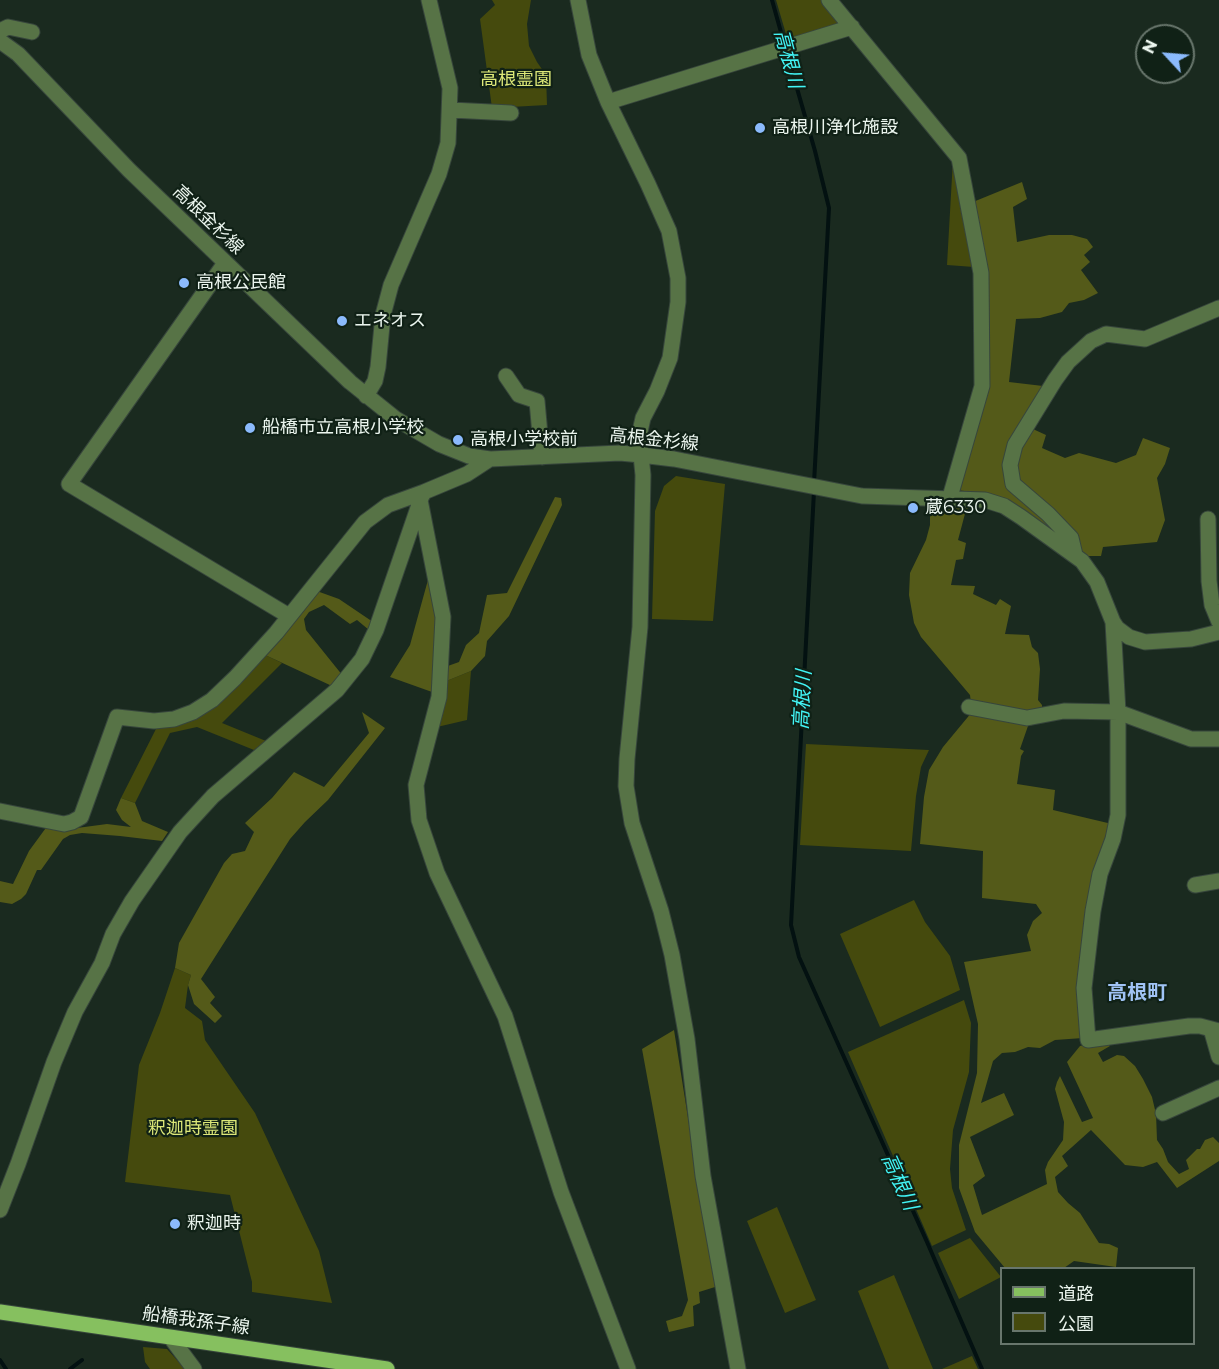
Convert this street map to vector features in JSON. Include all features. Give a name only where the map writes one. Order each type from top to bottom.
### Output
[{"type":"main road","name":"船橋我孫子線","points":[[0,1312],[387,1369]]},
{"type":"street","points":[[366,396],[375,381],[378,368],[383,315],[391,285],[444,159],[448,143],[450,88],[429,0]]},
{"type":"street","points":[[578,0],[589,55],[608,102],[669,231],[678,278],[678,302],[670,358],[643,418],[639,436],[643,499],[640,627],[626,786],[632,823],[661,911],[672,955],[687,1039],[703,1176],[738,1369]]},
{"type":"street","points":[[829,0],[959,158],[981,273],[982,386],[950,497]]},
{"type":"street","points":[[0,31],[8,27],[32,32]]},
{"type":"street","points":[[608,102],[852,27]]},
{"type":"street","name":"高根金杉線","points":[[0,40],[18,54],[129,170],[307,343],[366,396],[426,438],[469,456],[490,459],[620,453],[674,459],[862,496],[950,497],[985,500],[1004,506],[1082,561],[1097,582],[1113,622]]},
{"type":"street","points":[[451,110],[511,113]]},
{"type":"street","points":[[225,263],[69,484],[289,616]]},
{"type":"street","points":[[1075,555],[1071,538],[1048,514],[1013,484],[1010,465],[1015,445],[1068,362],[1091,341],[1106,334],[1145,339],[1219,308]]},
{"type":"street","points":[[506,376],[519,395],[537,401],[542,457]]},
{"type":"street","points":[[0,811],[64,824],[81,817],[117,717],[154,721],[174,719],[193,712],[212,700],[235,678],[289,616],[365,522],[388,505],[422,497],[467,474],[490,459]]},
{"type":"street","points":[[0,1210],[3,1193],[75,1012],[102,963],[113,934],[132,901],[180,832],[213,796],[337,690],[362,659],[376,630],[422,497]]},
{"type":"street","points":[[422,497],[443,617],[439,697],[416,785],[419,820],[437,873],[505,1017],[561,1192],[628,1369]]},
{"type":"street","points":[[1208,519],[1209,581],[1212,605],[1219,622]]},
{"type":"street","points":[[1113,622],[1129,637],[1145,642],[1191,639],[1219,632]]},
{"type":"street","points":[[1113,622],[1118,712],[1118,815],[1113,839],[1100,874],[1093,911],[1084,988],[1088,1040],[1200,1026],[1215,1030],[1219,1057]]},
{"type":"street","points":[[969,707],[1027,718],[1064,711],[1118,712],[1191,739],[1219,739]]},
{"type":"street","points":[[1195,885],[1219,881]]},
{"type":"street","points":[[1163,1113],[1219,1088]]},
{"type":"street","points":[[171,1338],[195,1369]]},
{"type":"green space","name":"高根霊園","points":[[492,0],[531,0],[527,24],[529,46],[546,75],[547,105],[492,108],[480,19],[495,5]]},
{"type":"green space","points":[[776,0],[823,0],[843,25],[788,41]]},
{"type":"green space","points":[[953,159],[974,267],[947,265]]},
{"type":"green space","points":[[1022,182],[1027,199],[1013,207],[1017,242],[1049,235],[1072,235],[1087,239],[1093,247],[1084,255],[1090,262],[1081,270],[1098,293],[1084,300],[1069,303],[1062,312],[1040,318],[1016,319],[1009,382],[1043,386],[1022,424],[1046,435],[1042,448],[1065,458],[1079,453],[1116,463],[1136,455],[1143,438],[1170,448],[1157,478],[1165,520],[1157,542],[1103,547],[1101,556],[1085,556],[1064,538],[1025,511],[989,494],[956,490],[987,384],[973,202]]},
{"type":"green space","points":[[676,476],[725,484],[713,621],[652,619],[655,511],[664,486]]},
{"type":"green space","points":[[555,497],[561,498],[562,505],[509,616],[487,641],[485,656],[471,671],[444,682],[445,667],[459,662],[466,645],[479,633],[487,595],[507,593]]},
{"type":"green space","points":[[973,504],[966,510],[958,540],[966,543],[963,559],[956,560],[951,585],[975,586],[973,594],[996,605],[1000,599],[1011,606],[1005,634],[1029,635],[1032,647],[1038,653],[1040,669],[1038,700],[1042,705],[1042,710],[1032,714],[1033,725],[1028,726],[1020,749],[1024,751],[1021,756],[1017,784],[1055,790],[1053,810],[1112,824],[1083,1038],[1055,1040],[1040,1048],[1028,1047],[1015,1052],[1002,1053],[993,1061],[981,1103],[1004,1093],[1014,1115],[970,1137],[985,1176],[973,1185],[982,1215],[1047,1184],[1045,1170],[1063,1140],[1064,1122],[1055,1089],[1060,1076],[1082,1122],[1093,1118],[1067,1062],[1080,1046],[1104,1040],[1110,1046],[1098,1053],[1103,1062],[1117,1055],[1124,1056],[1135,1066],[1152,1097],[1156,1114],[1157,1140],[1168,1162],[1179,1174],[1189,1169],[1186,1160],[1197,1149],[1200,1149],[1205,1140],[1213,1137],[1219,1143],[1219,1161],[1177,1188],[1157,1162],[1143,1167],[1125,1165],[1091,1130],[1062,1156],[1068,1166],[1055,1177],[1058,1192],[1080,1213],[1099,1243],[1118,1248],[1116,1267],[1074,1261],[1065,1267],[1004,1267],[975,1232],[959,1188],[959,1145],[977,1073],[978,1024],[964,962],[1031,951],[1027,935],[1033,921],[1042,913],[1036,904],[982,898],[983,851],[920,844],[929,770],[943,747],[972,712],[970,695],[921,637],[914,623],[909,595],[910,573],[926,540],[930,513]]},
{"type":"green space","points":[[431,569],[438,619],[432,692],[390,677],[410,645]]},
{"type":"green space","points":[[314,590],[339,599],[373,622],[369,630],[357,620],[350,624],[324,605],[309,612],[304,619],[306,630],[343,676],[332,686],[263,654]]},
{"type":"green space","points":[[263,654],[282,663],[222,723],[266,741],[254,750],[197,727],[170,733],[135,803],[121,798],[158,725],[179,722]]},
{"type":"green space","points":[[471,671],[467,720],[437,727],[444,682]]},
{"type":"green space","points":[[362,712],[385,728],[328,800],[290,839],[201,979],[215,997],[210,1003],[222,1016],[215,1023],[194,1004],[188,985],[191,975],[175,968],[179,943],[224,863],[232,854],[245,851],[254,832],[245,823],[272,798],[294,772],[324,787],[369,733]]},
{"type":"green space","points":[[806,744],[929,750],[921,767],[911,851],[800,845]]},
{"type":"green space","points":[[121,798],[135,803],[142,821],[168,832],[162,841],[82,833],[70,835],[63,839],[41,870],[37,870],[26,894],[21,899],[12,904],[0,902],[0,881],[13,884],[29,851],[48,825],[77,828],[107,824],[131,827],[122,820],[116,810]]},
{"type":"green space","points":[[914,900],[925,922],[950,956],[960,990],[880,1027],[840,934]]},
{"type":"green space","name":"釈迦時霊園","points":[[175,968],[191,975],[185,1008],[202,1021],[205,1040],[255,1113],[319,1251],[332,1303],[252,1292],[252,1282],[230,1195],[125,1182],[139,1065]]},
{"type":"green space","points":[[964,1000],[971,1023],[969,1072],[953,1130],[950,1169],[952,1188],[966,1230],[932,1246],[848,1052]]},
{"type":"green space","points":[[674,1030],[715,1287],[699,1292],[700,1303],[693,1306],[694,1326],[669,1332],[666,1321],[682,1316],[688,1300],[642,1049]]},
{"type":"green space","points":[[777,1207],[816,1300],[785,1313],[747,1221]]},
{"type":"green space","points":[[970,1238],[1000,1278],[959,1299],[938,1253]]},
{"type":"green space","points":[[894,1275],[933,1369],[889,1369],[858,1291]]},
{"type":"green space","points":[[143,1347],[167,1349],[185,1369],[150,1369],[145,1362]]},
{"type":"green space","points":[[972,1356],[978,1369],[942,1369]]},
{"type":"waterway","name":"高根川","points":[[772,0],[784,43]]},
{"type":"waterway","name":"高根川","points":[[786,50],[829,208],[814,483]]},
{"type":"waterway","name":"高根川","points":[[814,491],[791,925],[799,957],[982,1369]]},
{"type":"waterway","points":[[0,1360],[6,1369]]},
{"type":"waterway","points":[[70,1369],[82,1360]]},
{"type":"place","name":"高根川浄化施設","points":[[760,128]]},
{"type":"place","name":"高根公民館","points":[[184,283]]},
{"type":"place","name":"エネオス","points":[[342,321]]},
{"type":"place","name":"船橋市立高根小学校","points":[[250,428]]},
{"type":"place","name":"高根小学校前","points":[[458,440]]},
{"type":"place","name":"蔵6330","points":[[913,508]]},
{"type":"place","name":"釈迦時","points":[[175,1224]]},
{"type":"district","name":"高根町","points":[[1137,993]]}]
